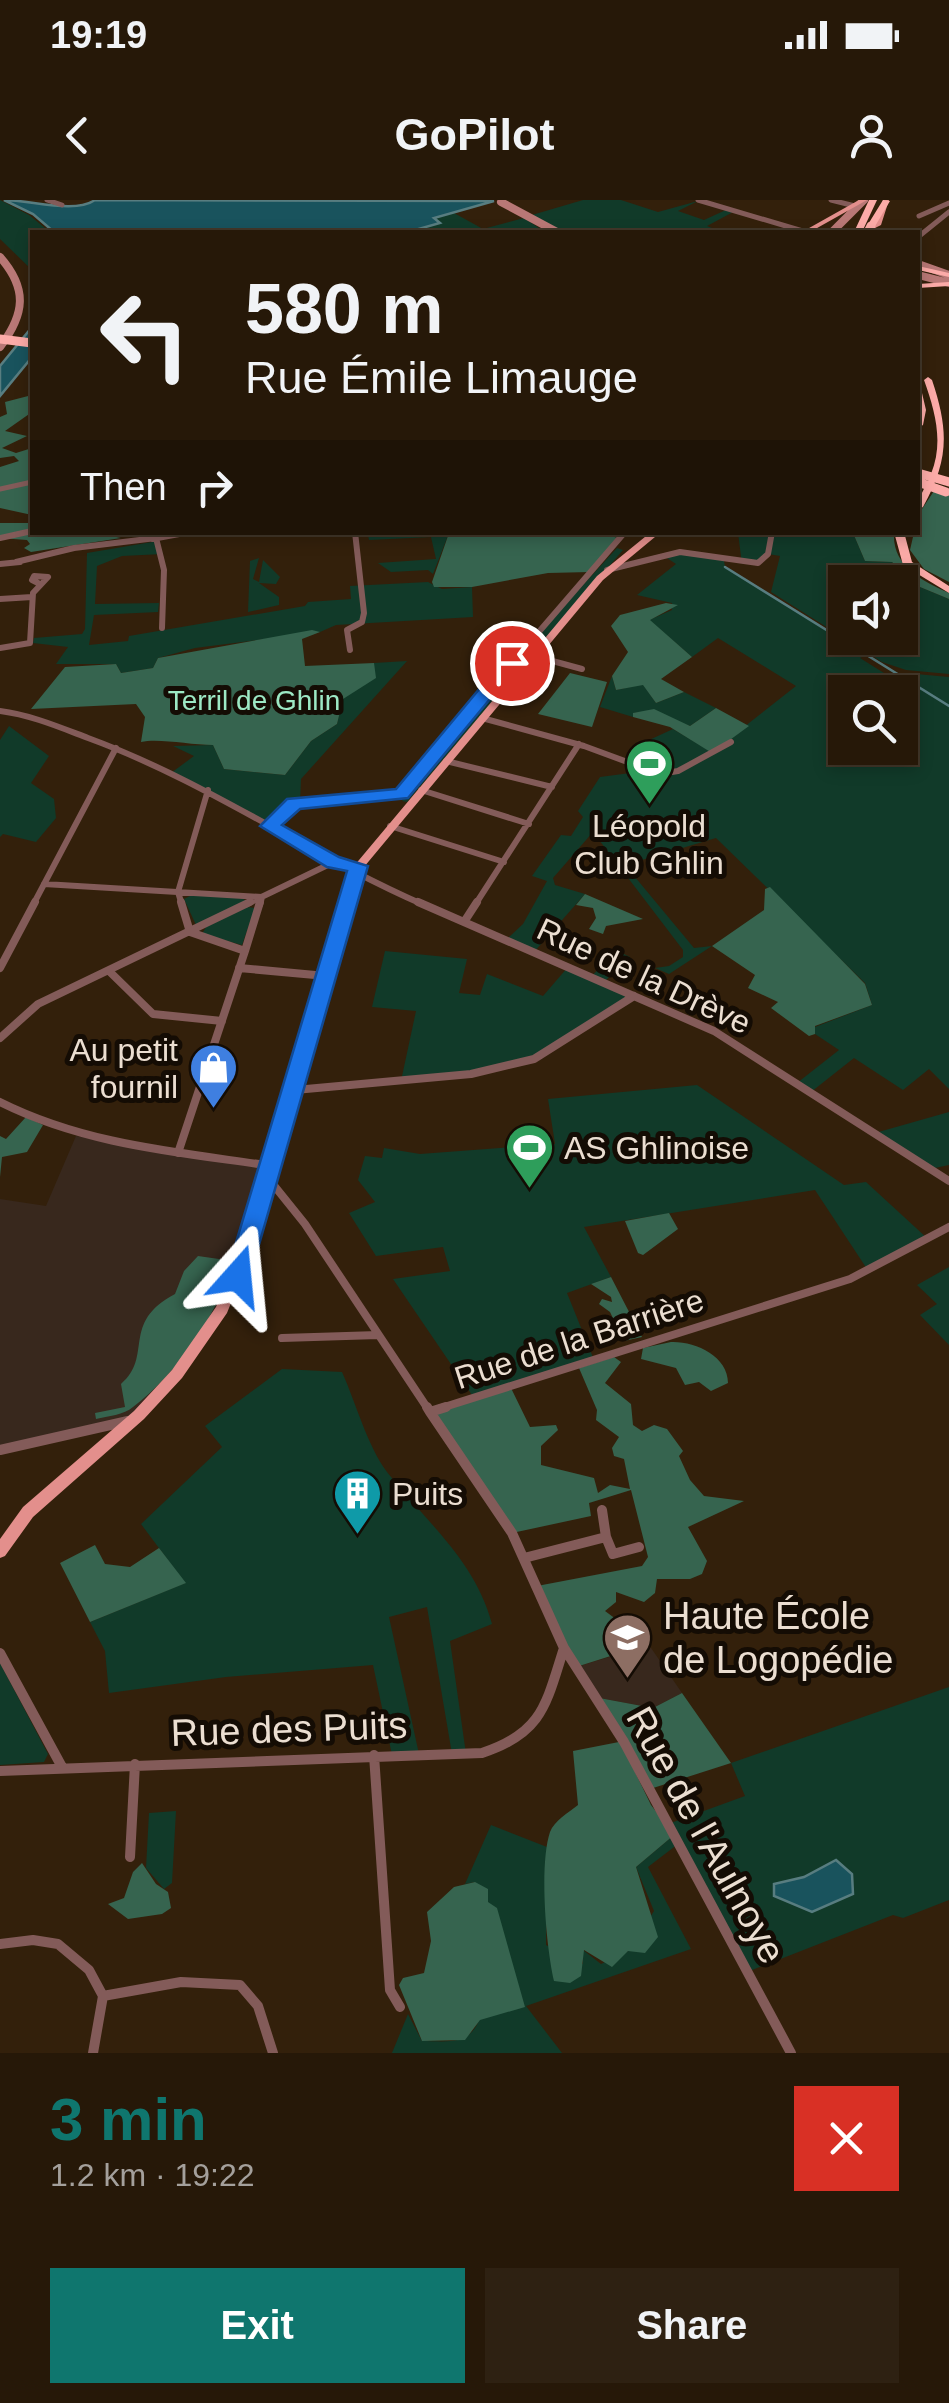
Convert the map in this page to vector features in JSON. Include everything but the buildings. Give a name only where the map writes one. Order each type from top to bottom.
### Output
[{"type":"highway","points":[[867,230],[876,200]]},
{"type":"highway","points":[[867,230],[886,201]]},
{"type":"highway","points":[[920,270],[949,279]]},
{"type":"highway","points":[[920,286],[949,279]]},
{"type":"highway","points":[[0,344],[30,346]]},
{"type":"highway","points":[[923,378],[949,409]]},
{"type":"highway","points":[[920,494],[934,471],[942,442],[935,406],[923,378]]},
{"type":"highway","points":[[920,504],[938,477],[947,448],[945,420],[923,378]]},
{"type":"highway","points":[[920,480],[948,489]]},
{"type":"highway","points":[[902,535],[900,552],[910,567],[949,588]]},
{"type":"main road","points":[[501,200],[554,230]]},
{"type":"main road","points":[[812,230],[864,200]]},
{"type":"main road","points":[[834,230],[864,200]]},
{"type":"main road","points":[[0,257],[22,284],[25,305],[20,320],[0,344]]},
{"type":"main road","points":[[0,1551],[28,1512],[133,1420],[177,1374],[222,1310],[243,1262],[357,870],[608,570],[652,535]]},
{"type":"street","points":[[47,200],[57,203]]},
{"type":"street","points":[[698,200],[806,230]]},
{"type":"street","points":[[831,200],[855,206]]},
{"type":"street","points":[[919,216],[949,203]]},
{"type":"street","points":[[920,235],[949,212]]},
{"type":"street","points":[[0,489],[30,482]]},
{"type":"street","points":[[0,538],[30,531]]},
{"type":"street","points":[[0,564],[173,535]]},
{"type":"street","points":[[350,650],[348,630],[362,622],[364,613],[354,535]]},
{"type":"street","points":[[270,826],[294,804],[402,794],[488,690],[496,674],[512,663],[623,535]]},
{"type":"street","points":[[608,570],[680,552],[733,564],[758,563],[768,554],[771,535]]},
{"type":"street","points":[[156,538],[164,570],[162,628]]},
{"type":"street","points":[[0,648],[30,643],[32,596],[38,583]]},
{"type":"street","points":[[0,599],[32,596]]},
{"type":"street","points":[[534,656],[582,669]]},
{"type":"street","name":"Rue de la Drève","points":[[0,711],[22,714],[116,748],[208,790],[334,862],[740,1045],[949,1181]]},
{"type":"street","points":[[482,718],[579,744],[664,774],[731,742]]},
{"type":"street","points":[[464,922],[579,744]]},
{"type":"street","points":[[0,968],[116,748]]},
{"type":"street","points":[[446,760],[552,787]]},
{"type":"street","points":[[190,932],[178,892],[208,790]]},
{"type":"street","points":[[421,790],[529,824]]},
{"type":"street","points":[[390,826],[504,862]]},
{"type":"street","points":[[0,1038],[31,1008],[334,862]]},
{"type":"street","points":[[44,884],[262,898]]},
{"type":"street","points":[[178,1153],[262,898]]},
{"type":"street","points":[[190,932],[245,951]]},
{"type":"street","points":[[240,968],[326,976]]},
{"type":"street","points":[[109,971],[153,1014],[222,1021]]},
{"type":"street","points":[[293,1090],[453,1076],[520,1062],[546,1054],[634,996]]},
{"type":"street","points":[[0,1102],[56,1130],[270,1172]]},
{"type":"street","name":"Rue de la Barrière","points":[[270,1172],[430,1412],[850,1279],[884,1265],[949,1227]]},
{"type":"street","points":[[282,1338],[378,1335]]},
{"type":"street","name":"Rue de l'Aulnoye","points":[[430,1412],[524,1558],[564,1648],[624,1742],[791,2053]]},
{"type":"street","points":[[0,1450],[133,1420]]},
{"type":"street","points":[[602,1510],[613,1554],[640,1547]]},
{"type":"street","points":[[524,1558],[606,1537]]},
{"type":"street","name":"Rue des Puits","points":[[0,1771],[482,1753],[516,1744],[530,1733],[542,1714],[564,1648]]},
{"type":"street","points":[[0,1653],[62,1767]]},
{"type":"street","points":[[374,1755],[390,1990],[400,2008]]},
{"type":"street","points":[[130,1857],[135,1764]]},
{"type":"street","points":[[0,1944],[33,1940],[58,1944],[89,1970],[103,1996],[93,2053]]},
{"type":"street","points":[[103,1996],[204,1980],[238,1984],[249,1990],[273,2053]]},
{"type":"shaded area","points":[[76,1136],[272,1166],[232,1291],[139,1415],[0,1450],[0,1199],[46,1206]]},
{"type":"shaded area","name":"Haute École de Logopédie","points":[[649,1645],[682,1693],[653,1708],[594,1697],[576,1667]]},
{"type":"green space","points":[[0,200],[48,230],[30,230],[30,268],[0,239]]},
{"type":"green space","points":[[583,200],[621,200],[658,212],[698,201],[678,211],[704,220],[728,209],[735,211],[707,226],[717,230],[558,230],[532,215]]},
{"type":"green space","points":[[454,213],[483,229],[524,218],[542,230],[416,230],[439,224],[433,219]]},
{"type":"green space","points":[[30,396],[30,413],[5,431],[27,436],[2,448],[16,453],[30,449],[30,515],[0,508],[0,467],[19,461],[14,456],[0,458],[0,417],[7,414],[5,402]]},
{"type":"green space","points":[[934,491],[949,495],[949,582],[924,569],[910,550],[913,535],[920,535],[920,512]]},
{"type":"green space","points":[[0,523],[30,523],[30,535],[121,538],[31,552],[24,548],[30,544],[27,540],[0,538]]},
{"type":"green space","points":[[368,535],[448,535],[433,574],[428,570],[391,572],[378,563],[436,559],[431,537],[369,540]]},
{"type":"green space","points":[[448,535],[608,535],[621,539],[590,572],[548,573],[472,587],[434,587],[432,582]]},
{"type":"green space","points":[[738,535],[854,535],[865,561],[895,565],[828,565],[828,628],[771,592],[780,556],[768,554],[758,563],[742,564]]},
{"type":"green space","points":[[854,535],[894,535],[898,555],[905,565],[865,561]]},
{"type":"green space","points":[[158,541],[163,554],[122,556],[97,566],[95,604],[159,603],[158,612],[94,615],[89,645],[128,641],[129,636],[305,606],[308,602],[351,599],[350,586],[428,582],[442,589],[472,587],[473,617],[336,625],[320,632],[195,648],[158,658],[153,668],[121,673],[116,664],[56,664],[68,647],[33,643],[34,638],[82,634],[85,629],[87,553]]},
{"type":"green space","points":[[617,548],[623,550],[407,802],[402,801],[492,692],[506,669]]},
{"type":"green space","points":[[691,553],[724,561],[725,567],[828,631],[828,655],[866,655],[860,658],[887,675],[828,675],[828,765],[918,765],[918,675],[900,675],[905,673],[949,677],[949,1089],[929,1069],[903,1090],[854,1058],[811,1092],[797,1083],[839,1050],[815,1034],[815,1027],[872,1005],[865,983],[716,838],[625,865],[694,948],[712,946],[669,974],[655,968],[669,966],[683,957],[683,950],[593,832],[553,878],[555,885],[585,894],[534,952],[506,940],[523,924],[547,881],[532,876],[561,835],[571,836],[583,817],[578,811],[600,777],[638,772],[622,762],[632,764],[658,748],[647,741],[673,729],[712,752],[796,686],[718,638],[692,657],[649,620],[672,610],[672,603],[637,595],[676,564],[664,556]]},
{"type":"green space","points":[[259,558],[253,579],[259,582],[263,560],[280,577],[276,584],[259,583],[279,597],[279,605],[248,612],[250,561]]},
{"type":"green space","points":[[918,576],[949,593],[949,599],[920,587]]},
{"type":"green space","points":[[918,585],[949,599],[949,674],[906,670],[871,655],[918,655]]},
{"type":"green space","points":[[666,603],[678,605],[650,620],[692,657],[661,679],[684,692],[656,703],[643,685],[616,690],[612,676],[628,652],[611,626],[620,615]]},
{"type":"green space","name":"Terril de Ghlin","points":[[312,630],[320,632],[302,639],[305,666],[374,663],[376,678],[343,699],[337,724],[311,741],[285,775],[224,769],[213,745],[141,742],[145,717],[136,704],[31,709],[65,667],[116,664],[121,673],[153,668],[158,658]]},
{"type":"green space","points":[[407,661],[301,779],[300,802],[269,826],[171,773],[194,756],[173,746],[213,745],[224,769],[285,775],[311,741],[337,724],[342,699],[368,680],[374,663]]},
{"type":"green space","points":[[570,673],[607,682],[592,727],[538,714]]},
{"type":"green space","points":[[612,676],[616,690],[643,684],[656,703],[684,692],[716,708],[690,726],[656,714],[633,713],[633,717],[600,707]]},
{"type":"green space","points":[[716,708],[749,726],[712,753],[670,727],[633,717],[633,713],[654,709],[690,726]]},
{"type":"green space","points":[[9,726],[49,756],[31,783],[54,799],[56,818],[36,842],[3,834],[0,837],[0,740]]},
{"type":"green space","points":[[770,887],[865,984],[872,1005],[815,1026],[815,1034],[809,1036],[771,1008],[778,1002],[748,988],[755,975],[712,946],[764,910],[765,889]]},
{"type":"green space","points":[[585,894],[643,919],[606,926],[603,934],[589,929],[596,918],[593,908],[576,905]]},
{"type":"green space","points":[[192,895],[246,901],[196,925],[184,899]]},
{"type":"green space","points":[[247,907],[255,908],[242,945],[202,934],[206,927]]},
{"type":"green space","points":[[616,950],[630,957],[604,982],[634,996],[546,1054],[488,1071],[401,1081],[416,1011],[372,1007],[385,951],[467,959],[459,993],[480,995],[487,974],[543,996],[568,967],[591,977]]},
{"type":"green space","points":[[697,1085],[844,1185],[866,1182],[928,1239],[869,1272],[815,1190],[584,1227],[611,1277],[567,1293],[594,1360],[474,1398],[393,1279],[450,1271],[443,1247],[376,1256],[349,1213],[375,1202],[358,1180],[365,1156],[382,1158],[384,1148],[420,1154],[555,1144],[548,1099]]},
{"type":"green space","points":[[949,1112],[949,1165],[930,1169],[875,1133]]},
{"type":"green space","points":[[26,1117],[43,1125],[27,1152],[2,1157],[0,1177],[0,1136],[6,1139]]},
{"type":"green space","points":[[669,1213],[678,1229],[643,1255],[638,1253],[625,1221]]},
{"type":"green space","points":[[198,1256],[233,1261],[207,1322],[150,1393],[125,1412],[96,1419],[95,1413],[125,1407],[121,1384],[136,1362],[142,1328],[158,1305],[175,1294],[184,1271]]},
{"type":"green space","points":[[949,1267],[949,1345],[920,1315],[937,1304],[917,1285]]},
{"type":"green space","points":[[611,1277],[642,1337],[624,1341],[610,1312],[599,1304],[602,1299],[612,1302],[611,1297],[591,1284]]},
{"type":"green space","points":[[671,1342],[690,1344],[708,1352],[722,1365],[728,1383],[711,1391],[699,1382],[685,1385],[676,1368],[641,1359],[643,1348]]},
{"type":"green space","points":[[614,1357],[621,1362],[605,1383],[631,1404],[633,1425],[642,1431],[654,1425],[667,1429],[683,1451],[679,1456],[690,1480],[704,1496],[744,1501],[688,1527],[707,1561],[702,1574],[690,1579],[657,1579],[655,1593],[644,1602],[616,1592],[616,1602],[605,1611],[632,1631],[636,1648],[576,1667],[537,1586],[642,1566],[648,1557],[631,1490],[589,1503],[591,1516],[512,1533],[430,1412],[510,1386],[530,1427],[556,1425],[558,1430],[541,1446],[541,1465],[594,1478],[598,1493],[610,1485],[630,1489],[624,1459],[614,1456],[612,1448],[619,1437],[596,1420],[597,1410],[579,1368]]},
{"type":"green space","points":[[282,1369],[342,1372],[380,1461],[474,1580],[492,1624],[450,1641],[466,1754],[452,1754],[427,1607],[389,1617],[419,1754],[392,1755],[373,1665],[226,1677],[109,1693],[105,1651],[90,1622],[185,1583],[141,1524],[222,1447],[205,1426]]},
{"type":"green space","points":[[95,1545],[105,1564],[130,1567],[159,1548],[186,1583],[90,1622],[60,1563]]},
{"type":"green space","points":[[0,1663],[48,1754],[44,1762],[0,1765]]},
{"type":"green space","points":[[949,1687],[949,1900],[903,1918],[893,1915],[747,1972],[678,1844],[648,1867],[691,1949],[526,2006],[562,2053],[392,2053],[408,2014],[422,2041],[463,2038],[479,2020],[488,1902],[475,1882],[465,1884],[491,1825],[547,1847],[546,1945],[583,1964],[583,1950],[601,1964],[628,1951],[654,1911],[636,1867],[674,1835],[668,1824],[745,1796],[731,1763]]},
{"type":"green space","points":[[682,1693],[731,1763],[650,1789],[635,1772],[651,1805],[674,1835],[636,1867],[658,1937],[645,1953],[628,1951],[612,1967],[584,1950],[581,1976],[570,1983],[554,1981],[546,1927],[545,1864],[552,1828],[578,1805],[573,1751],[624,1741],[594,1697],[653,1708]]},
{"type":"green space","points":[[176,1811],[172,1883],[164,1889],[146,1868],[149,1813]]},
{"type":"green space","points":[[142,1863],[156,1884],[168,1892],[171,1908],[162,1914],[128,1919],[108,1904],[124,1898],[133,1872]]},
{"type":"green space","points":[[475,1882],[488,1889],[488,1902],[497,1908],[525,2007],[480,2020],[465,2040],[422,2041],[399,1985],[403,1978],[424,1973],[431,1941],[427,1912],[454,1887]]},
{"type":"water","points":[[4,200],[65,206],[95,200],[494,201],[434,218],[440,223],[415,230],[52,230],[33,214]]},
{"type":"water","points":[[30,329],[30,359],[0,396],[0,366]]},
{"type":"water","points":[[836,1860],[852,1874],[853,1894],[812,1912],[774,1896],[774,1884],[804,1877]]},
{"type":"waterway","points":[[725,567],[949,706]]},
{"type":"place","name":"Léopold Club Ghlin","points":[[649,806]]},
{"type":"place","name":"Au petit fournil","points":[[213,1110]]},
{"type":"place","name":"AS Ghlinoise","points":[[529,1190]]},
{"type":"place","name":"Puits","points":[[357,1536]]},
{"type":"place","name":"Haute École de Logopédie","points":[[628,1680]]},
{"type":"route","points":[[238,1276],[358,866],[334,862],[270,826],[294,804],[402,794],[488,690],[496,674],[512,663]]}]
